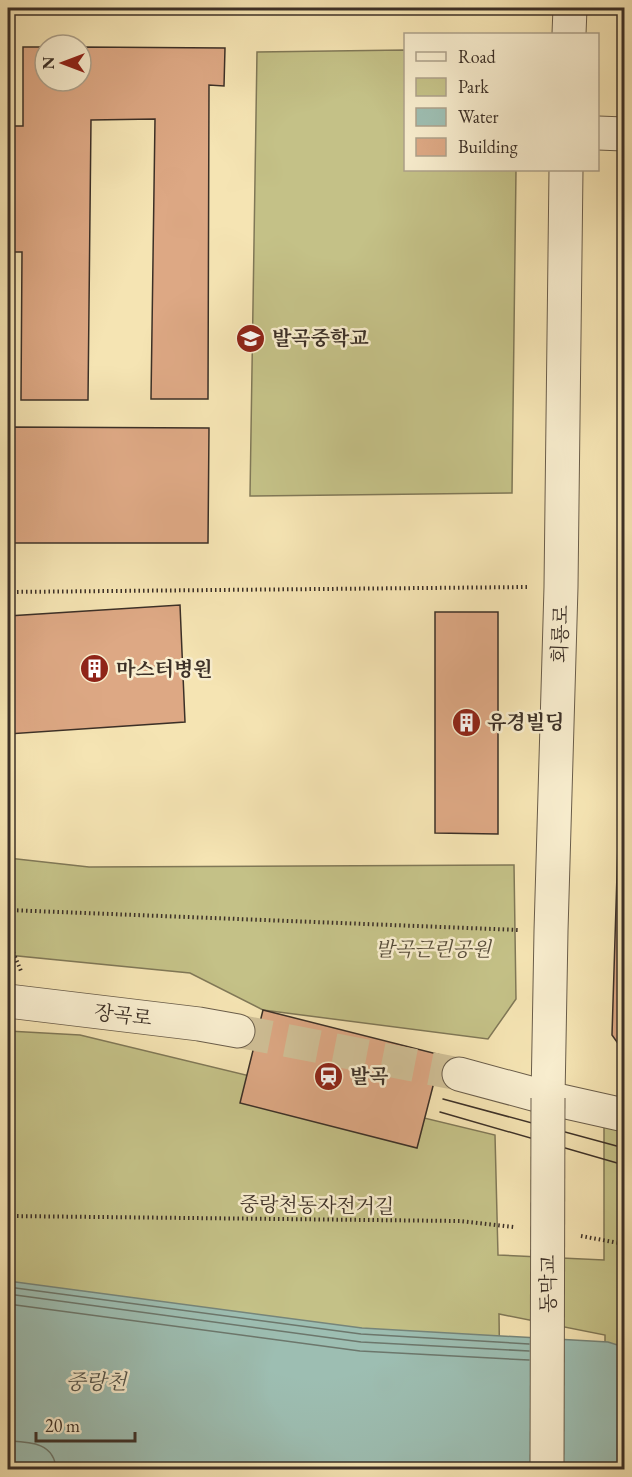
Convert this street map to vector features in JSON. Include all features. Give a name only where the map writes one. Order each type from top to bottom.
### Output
[{"type":"street","points":[[569,33],[570,8]]},
{"type":"street","points":[[599,133],[624,134]]},
{"type":"street","name":"회룡로","points":[[548,1098],[561,587],[566,171]]},
{"type":"street","name":"장곡로","points":[[8,1001],[238,1031]]},
{"type":"street","points":[[459,1074],[548,1098],[624,1115]]},
{"type":"street","name":"동막교","points":[[547,1470],[548,1098]]},
{"type":"path","points":[[8,592],[561,587]]},
{"type":"path","points":[[8,910],[551,931]]},
{"type":"path","name":"중랑천동자전거길","points":[[8,1216],[460,1221],[516,1227]]},
{"type":"path","points":[[571,1235],[624,1244]]},
{"type":"green space","points":[[404,50],[404,171],[516,171],[512,493],[250,496],[257,52]]},
{"type":"green space","name":"발곡근린공원","points":[[8,858],[89,867],[514,865],[516,999],[488,1039],[263,1010],[190,973],[8,955]]},
{"type":"green space","points":[[8,1031],[80,1035],[495,1135],[498,1255],[604,1260],[604,1117],[624,1122],[624,1469],[605,1469],[605,1335],[499,1314],[501,1469],[8,1469]]},
{"type":"water","name":"중랑천","points":[[8,1281],[362,1328],[608,1342],[624,1347],[624,1469],[37,1470],[33,1467],[8,1463]]},
{"type":"building","points":[[23,47],[33,47],[33,93],[93,93],[93,47],[225,48],[224,86],[209,85],[208,399],[151,399],[155,119],[91,120],[88,400],[21,400],[22,252],[8,252],[8,126],[23,126]]},
{"type":"building","points":[[8,427],[209,428],[208,543],[8,543]]},
{"type":"building","name":"마스터병원","points":[[180,605],[185,722],[8,734],[8,616]]},
{"type":"building","name":"유경빌딩","points":[[435,612],[498,612],[498,834],[435,833]]},
{"type":"building","points":[[624,682],[624,1052],[612,1035]]},
{"type":"building","points":[[263,1010],[441,1055],[417,1148],[240,1103]]},
{"type":"tunnel","points":[[238,1031],[459,1074]]},
{"type":"tram line","points":[[443,1099],[624,1148]]},
{"type":"tram line","points":[[440,1112],[624,1165]]},
{"type":"place","name":"발곡중학교","points":[[251,338]]},
{"type":"place","name":"마스터병원","points":[[95,669]]},
{"type":"place","name":"유경빌딩","points":[[466,722]]},
{"type":"place","name":"발곡","points":[[329,1076]]}]
